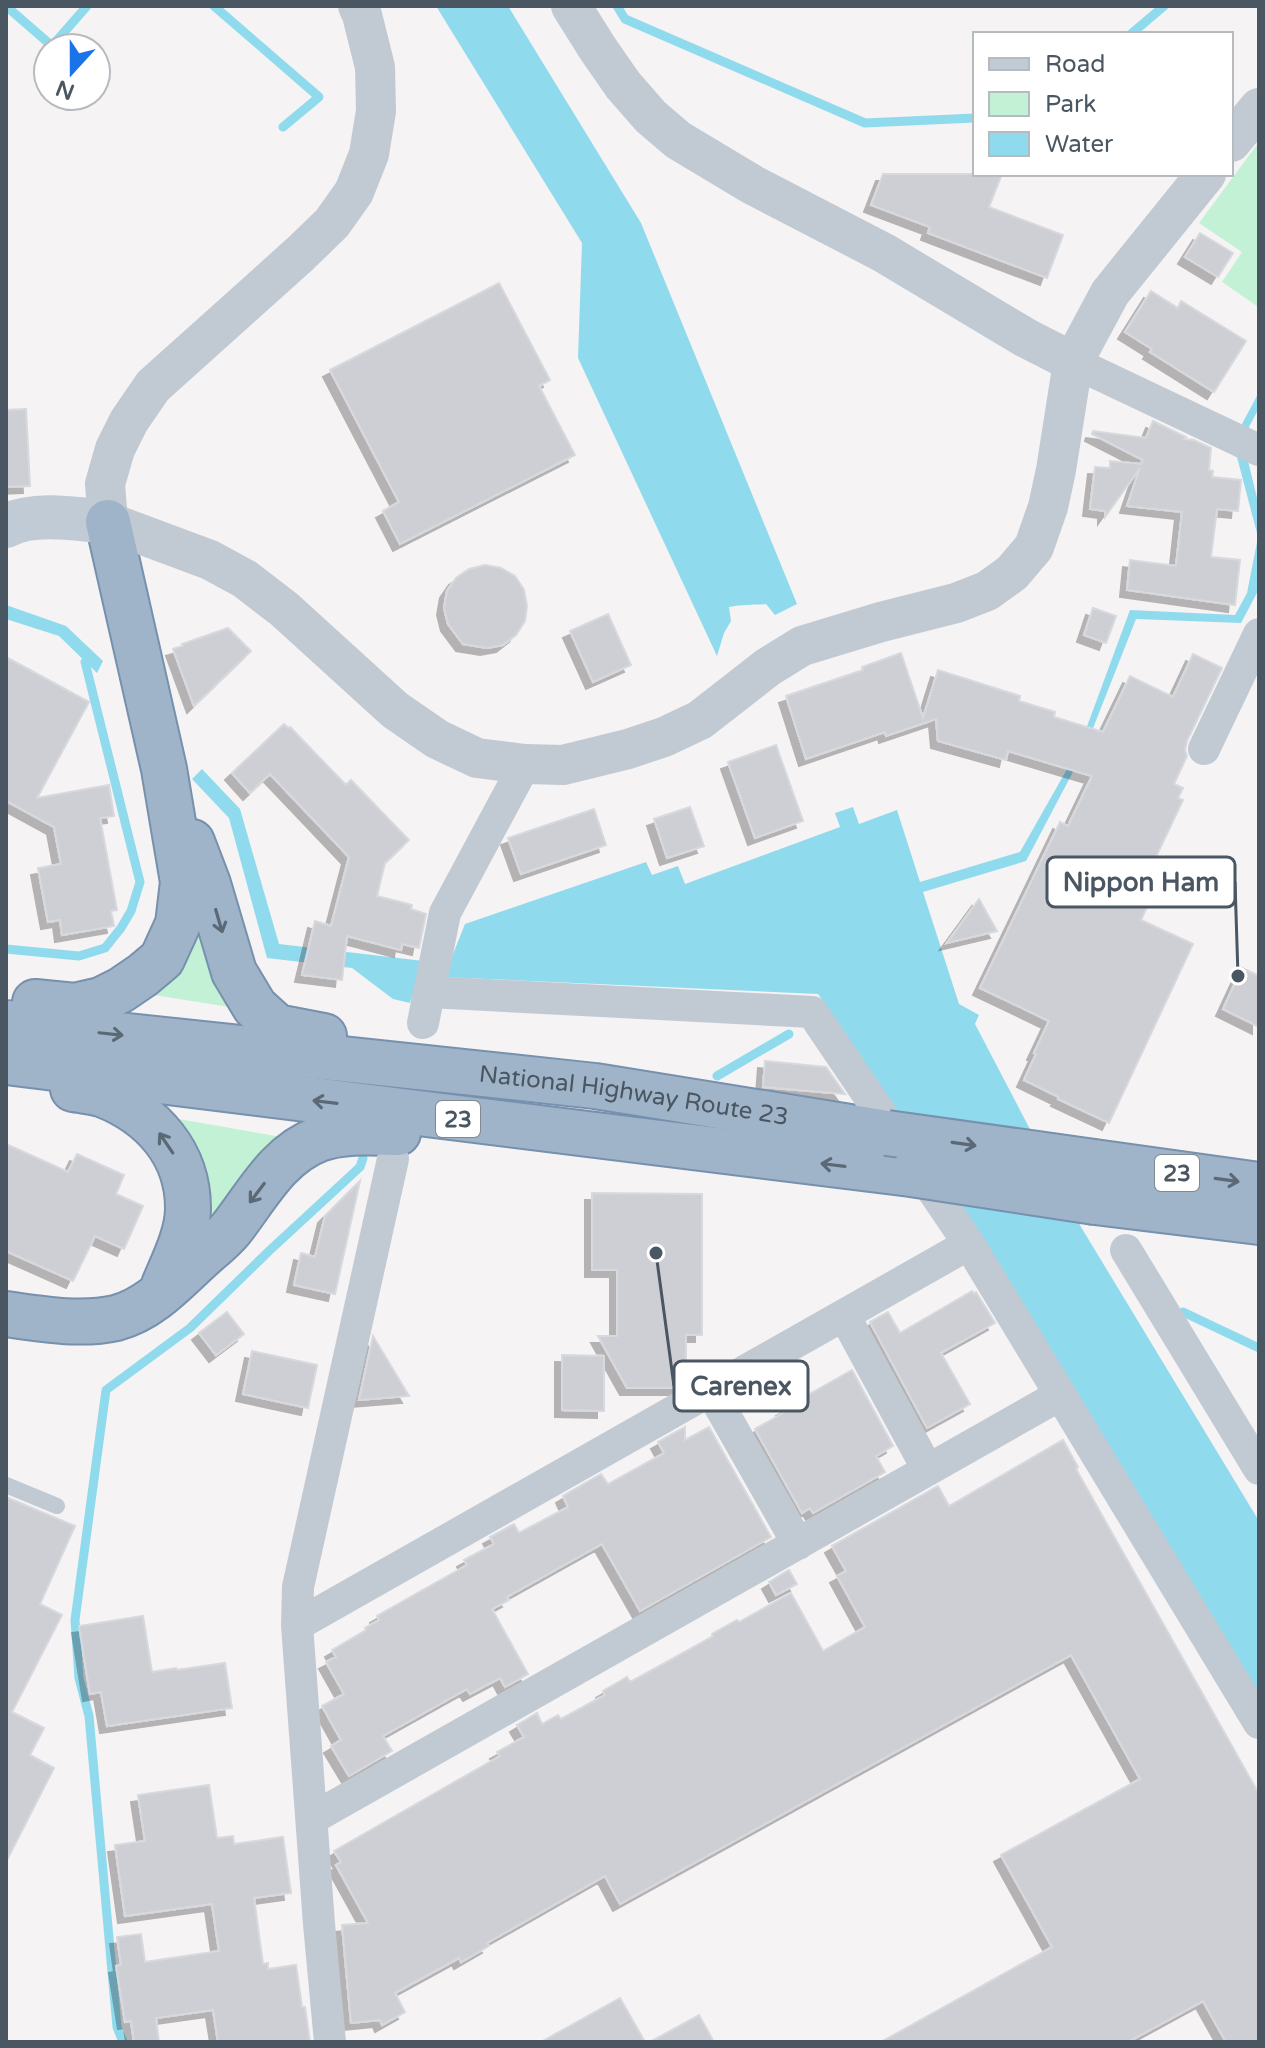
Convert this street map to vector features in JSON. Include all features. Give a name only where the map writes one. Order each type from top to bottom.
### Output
[{"type":"highway","name":"23","points":[[6,999],[75,1006],[101,1000],[121,990],[162,959],[178,924],[183,882],[164,769],[108,522]]},
{"type":"highway","name":"23","points":[[164,769],[208,884],[234,972],[255,1007],[277,1027],[595,1086]]},
{"type":"highway","name":"National Highway Route 23","points":[[6,1023],[595,1086],[887,1133],[1259,1222]]},
{"type":"highway","name":"National Highway Route 23","points":[[6,1062],[911,1174],[1259,1185]]},
{"type":"highway","points":[[6,1078],[101,1094],[143,1116],[166,1139],[184,1174],[188,1209],[183,1237],[160,1295]]},
{"type":"highway","name":"23","points":[[6,1314],[76,1322],[114,1318],[135,1311],[160,1295],[229,1232],[269,1177],[291,1154],[320,1139],[351,1132],[593,1135]]},
{"type":"main road","points":[[6,526],[14,521],[56,517],[108,522]]},
{"type":"street","points":[[358,6],[375,67],[376,111],[369,154],[354,192],[332,223],[300,254],[153,386],[129,421],[115,449],[105,484],[108,522],[210,560],[245,579],[284,609],[395,710],[437,739],[477,758],[563,765],[664,737],[700,720],[768,667],[802,646],[956,603],[987,591],[1012,573],[1034,547],[1048,507],[1073,362],[1110,293],[1204,176]]},
{"type":"street","points":[[571,6],[623,85],[651,117],[678,140],[753,185],[884,253],[1026,338],[1250,446]]},
{"type":"street","points":[[1233,140],[1259,108]]},
{"type":"street","points":[[1204,749],[1259,634]]},
{"type":"street","points":[[525,764],[445,913],[428,999],[812,1012],[969,1244],[1259,1723]]},
{"type":"street","points":[[330,2042],[297,1625],[298,1587],[393,1159]]},
{"type":"street","points":[[297,1625],[969,1244]]},
{"type":"street","points":[[1126,1250],[1259,1469]]},
{"type":"street","points":[[844,1315],[928,1470]]},
{"type":"street","points":[[711,1391],[798,1544]]},
{"type":"street","points":[[313,1818],[1060,1395]]},
{"type":"lane","points":[[6,1485],[57,1506]]},
{"type":"green space","points":[[1259,142],[1257,306],[1222,282],[1242,252],[1199,223]]},
{"type":"green space","points":[[196,890],[242,1009],[135,992]]},
{"type":"green space","points":[[167,1117],[293,1139],[199,1237]]},
{"type":"water","points":[[436,6],[508,6],[641,223],[797,604],[775,615],[766,604],[729,607],[731,621],[717,656],[578,358],[582,243]]},
{"type":"water","points":[[1259,392],[1259,408],[1249,427],[1248,461],[1259,506],[1259,589],[1241,623],[1136,619],[1084,751],[1026,861],[923,892],[959,1004],[979,1015],[975,1024],[1081,1227],[1259,1521],[1259,1695],[930,1161],[818,994],[419,976],[410,1003],[393,999],[352,968],[267,958],[229,818],[192,779],[202,769],[240,809],[279,944],[449,964],[465,924],[646,862],[652,875],[678,866],[685,884],[840,827],[835,813],[853,807],[859,824],[897,810],[920,882],[1020,852],[1079,748],[1130,610],[1235,615],[1247,593],[1258,537],[1237,457],[1242,424]]},
{"type":"water","points":[[6,605],[66,626],[103,661],[97,673],[59,636],[6,619]]},
{"type":"building","points":[[883,174],[1001,176],[989,207],[1063,235],[1047,278],[928,233],[930,227],[871,205]]},
{"type":"building","points":[[1200,233],[1233,253],[1218,277],[1185,257]]},
{"type":"building","points":[[499,283],[550,380],[539,386],[575,455],[400,544],[383,511],[399,502],[330,370]]},
{"type":"building","points":[[1151,291],[1178,308],[1181,301],[1246,341],[1214,392],[1150,352],[1152,349],[1125,332]]},
{"type":"building","points":[[26,409],[30,486],[6,487],[6,410]]},
{"type":"building","points":[[1153,421],[1186,437],[1184,439],[1211,448],[1209,470],[1213,471],[1212,477],[1241,480],[1238,511],[1217,509],[1211,557],[1240,560],[1235,605],[1127,590],[1130,560],[1176,566],[1182,512],[1127,506],[1140,468],[1105,517],[1105,511],[1090,509],[1095,467],[1110,468],[1110,461],[1141,464],[1143,460],[1092,434],[1093,431],[1146,438]]},
{"type":"building","points":[[485,565],[501,568],[515,576],[524,590],[527,606],[525,621],[516,635],[503,645],[487,648],[463,644],[448,624],[444,608],[447,591],[456,578],[469,569]]},
{"type":"building","points":[[1093,608],[1116,616],[1106,643],[1084,635]]},
{"type":"building","points":[[608,614],[631,665],[593,682],[570,631]]},
{"type":"building","points":[[228,628],[251,651],[194,706],[173,649]]},
{"type":"building","points":[[901,653],[923,718],[938,670],[1020,696],[1019,701],[1055,712],[1054,717],[1103,732],[1130,676],[1173,697],[1193,654],[1222,668],[1187,741],[1187,756],[1174,784],[1183,788],[1178,798],[1183,800],[1136,899],[1148,905],[1141,920],[1193,944],[1109,1123],[1024,1080],[1049,1021],[980,988],[1060,822],[1068,826],[1092,776],[1008,751],[1006,760],[938,741],[936,719],[886,736],[885,732],[806,759],[786,696],[863,670],[862,667]]},
{"type":"building","points":[[6,657],[89,702],[37,798],[109,785],[114,816],[100,818],[117,910],[111,911],[114,926],[62,935],[60,920],[48,922],[38,868],[61,864],[54,827],[6,801]]},
{"type":"building","points":[[284,724],[346,785],[351,780],[409,840],[385,863],[377,896],[412,905],[411,909],[426,914],[419,948],[402,944],[401,950],[347,936],[342,980],[302,975],[315,921],[331,926],[349,857],[270,774],[250,793],[232,773]]},
{"type":"building","points":[[776,745],[803,821],[755,838],[728,762]]},
{"type":"building","points":[[690,807],[704,846],[667,858],[654,819]]},
{"type":"building","points":[[594,809],[606,845],[521,874],[508,838]]},
{"type":"building","points":[[979,899],[997,931],[947,943]]},
{"type":"building","points":[[1242,968],[1259,976],[1259,1027],[1223,1009]]},
{"type":"building","points":[[765,1061],[826,1067],[845,1094],[763,1087]]},
{"type":"building","points":[[6,1144],[68,1172],[77,1154],[124,1175],[116,1194],[143,1206],[124,1249],[95,1236],[73,1281],[6,1251]]},
{"type":"building","points":[[360,1181],[335,1294],[294,1285],[301,1253],[315,1257],[325,1216]]},
{"type":"building","points":[[592,1193],[702,1194],[702,1335],[686,1335],[686,1383],[676,1388],[627,1388],[598,1336],[617,1336],[617,1270],[592,1270]]},
{"type":"building","points":[[972,1291],[974,1294],[976,1292],[995,1323],[941,1353],[970,1404],[927,1428],[870,1322],[888,1312],[900,1333]]},
{"type":"building","points":[[227,1312],[244,1334],[216,1355],[199,1333]]},
{"type":"building","points":[[373,1336],[409,1396],[359,1400]]},
{"type":"building","points":[[252,1351],[317,1365],[308,1408],[243,1394]]},
{"type":"building","points":[[562,1355],[604,1356],[604,1411],[562,1410]]},
{"type":"building","points":[[852,1370],[893,1446],[876,1456],[885,1472],[813,1513],[810,1508],[802,1513],[755,1429],[785,1412],[783,1409]]},
{"type":"building","points":[[685,1427],[685,1440],[709,1427],[771,1537],[640,1611],[602,1544],[507,1597],[509,1600],[492,1609],[528,1674],[505,1687],[500,1678],[470,1694],[467,1689],[383,1736],[392,1751],[349,1776],[331,1746],[341,1740],[322,1706],[344,1694],[326,1662],[336,1657],[332,1650],[366,1630],[379,1620],[377,1616],[467,1565],[464,1560],[494,1544],[490,1537],[514,1524],[519,1533],[568,1507],[563,1496],[601,1474],[608,1484],[664,1453],[658,1442]]},
{"type":"building","points":[[1063,1440],[1078,1467],[1076,1469],[1259,1794],[1259,2042],[1226,2042],[1203,2001],[1128,2042],[881,2042],[1052,1947],[1001,1855],[1140,1779],[1071,1655],[620,1904],[605,1876],[487,1943],[489,1946],[461,1962],[459,1958],[395,1993],[405,2012],[382,2025],[380,2020],[351,2023],[342,1925],[368,1923],[336,1865],[341,1862],[334,1851],[500,1756],[497,1752],[524,1737],[517,1725],[537,1713],[542,1724],[558,1715],[561,1719],[605,1695],[603,1691],[627,1677],[630,1682],[737,1620],[739,1622],[791,1593],[823,1651],[865,1627],[837,1576],[846,1571],[832,1546],[938,1486],[949,1506]]},
{"type":"building","points":[[6,1497],[75,1526],[40,1604],[62,1615],[12,1712],[44,1728],[30,1755],[54,1768],[6,1862]]},
{"type":"building","points":[[789,1570],[797,1584],[776,1595],[769,1582]]},
{"type":"building","points":[[143,1616],[152,1672],[225,1663],[232,1708],[107,1726],[101,1692],[90,1694],[79,1626]]},
{"type":"building","points":[[209,1785],[217,1838],[233,1836],[234,1844],[283,1837],[291,1893],[254,1898],[263,1964],[268,1963],[268,1969],[296,1965],[310,2042],[218,2042],[213,2010],[156,2018],[159,2042],[134,2042],[131,2021],[125,2022],[116,1966],[121,1965],[117,1937],[141,1934],[145,1962],[219,1951],[212,1904],[125,1916],[115,1845],[145,1841],[138,1795]]},
{"type":"building","points":[[620,1998],[645,2042],[541,2042]]},
{"type":"building","points":[[699,2015],[714,2042],[650,2042]]},
{"type":"waterway","points":[[6,6],[52,46],[87,6]]},
{"type":"waterway","points":[[214,6],[319,97],[283,127]]},
{"type":"waterway","points":[[617,6],[625,19],[865,123],[973,118]]},
{"type":"waterway","points":[[1133,32],[1164,6]]},
{"type":"waterway","points":[[6,949],[79,956],[105,948],[131,911],[140,882],[85,662],[90,658]]},
{"type":"waterway","points":[[717,1076],[789,1034]]},
{"type":"waterway","points":[[123,2042],[117,2027],[89,1716],[79,1678],[75,1620],[106,1390],[190,1328],[360,1167],[363,1158]]},
{"type":"waterway","points":[[1183,1312],[1259,1348]]},
{"type":"place","name":"Nippon Ham","points":[[1238,976]]},
{"type":"place","name":"Carenex","points":[[656,1253]]}]
